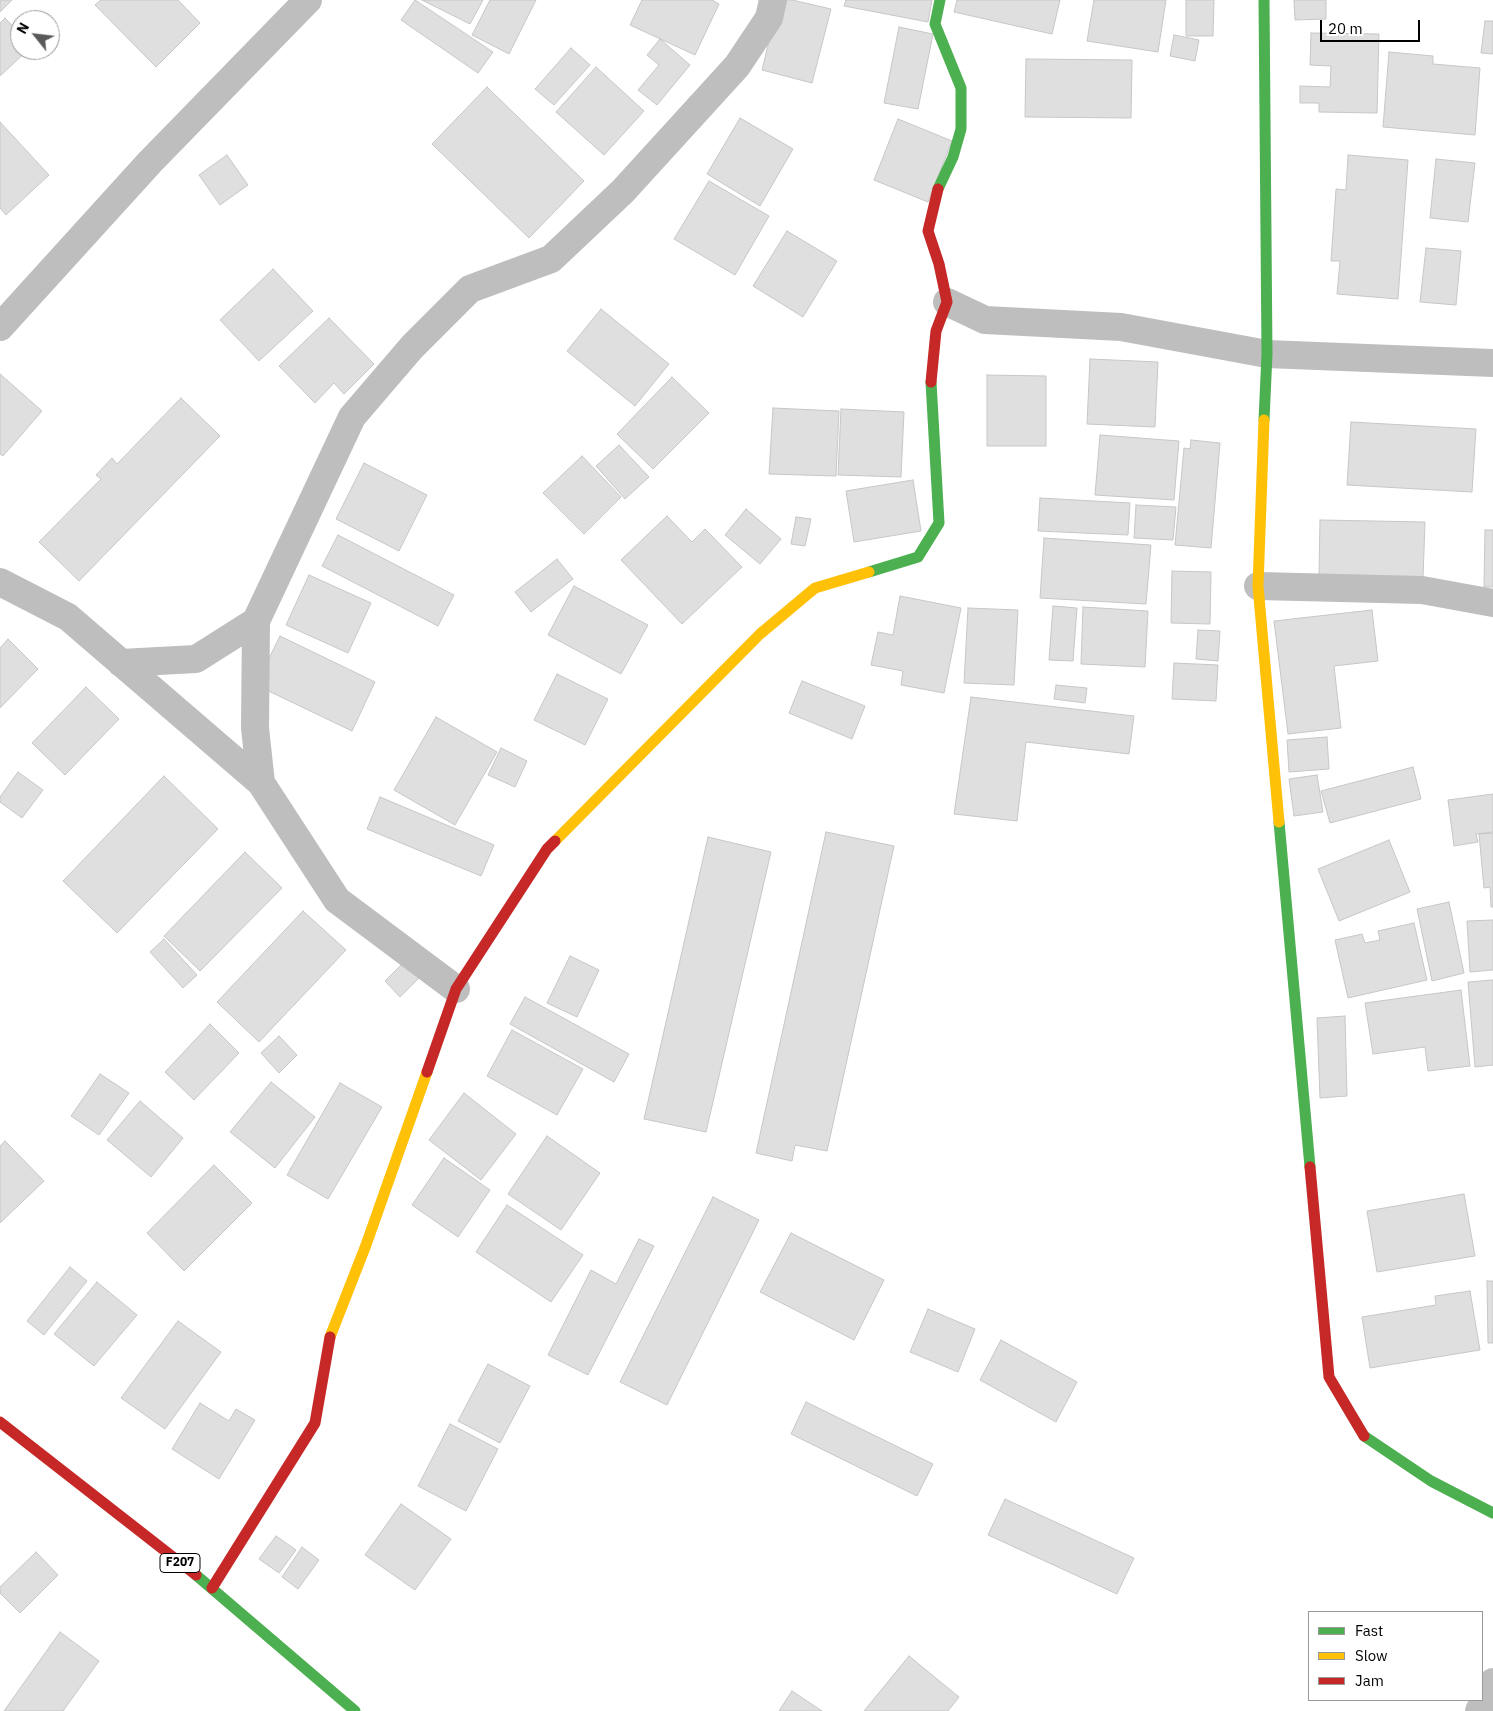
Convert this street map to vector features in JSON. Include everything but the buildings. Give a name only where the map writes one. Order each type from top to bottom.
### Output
[{"type":"street","points":[[0,326],[150,162],[308,0]]},
{"type":"street","points":[[261,783],[255,728],[256,621],[352,416],[412,347],[470,290],[551,259],[623,192],[693,111],[737,66],[768,18],[773,0]]},
{"type":"street","points":[[212,1588],[315,1423],[330,1336],[366,1245],[456,989],[547,849],[760,634],[815,588],[918,557],[938,523],[931,382],[936,331],[946,302],[939,264],[928,231],[936,194],[953,157],[961,129],[961,88],[935,24],[940,0]]},
{"type":"street","points":[[1264,0],[1267,354],[1258,586],[1329,1377],[1365,1437],[1431,1481],[1493,1513]]},
{"type":"street","points":[[946,302],[985,320],[1121,327],[1267,354],[1493,363]]},
{"type":"street","points":[[0,582],[68,617],[261,783],[337,900],[456,989]]},
{"type":"street","points":[[1258,586],[1422,590],[1493,603]]},
{"type":"street","points":[[121,663],[196,659],[256,621]]},
{"type":"street","name":"F207","points":[[0,1422],[212,1588],[355,1711]]},
{"type":"street","points":[[1479,1711],[1493,1682]]},
{"type":"traffic: fast","points":[[938,189],[953,157],[961,129],[961,88],[935,24],[940,0]]},
{"type":"traffic: fast","points":[[1264,0],[1267,354],[1264,420]]},
{"type":"traffic: fast","points":[[869,572],[918,557],[939,523],[931,382]]},
{"type":"traffic: fast","points":[[1279,822],[1310,1167]]},
{"type":"traffic: fast","points":[[1364,1436],[1431,1481],[1493,1513]]},
{"type":"traffic: fast","points":[[196,1575],[355,1711]]},
{"type":"traffic: slow","points":[[1264,420],[1258,586],[1279,822]]},
{"type":"traffic: slow","points":[[555,841],[760,634],[815,588],[869,572]]},
{"type":"traffic: slow","points":[[330,1337],[366,1245],[427,1072]]},
{"type":"traffic: jam","points":[[931,382],[936,331],[947,302],[939,264],[928,231],[938,189]]},
{"type":"traffic: jam","points":[[427,1072],[456,989],[547,849],[555,841]]},
{"type":"traffic: jam","points":[[1310,1167],[1329,1377],[1364,1436]]},
{"type":"traffic: jam","points":[[212,1588],[315,1423],[330,1337]]},
{"type":"traffic: jam","points":[[0,1422],[196,1575]]}]
